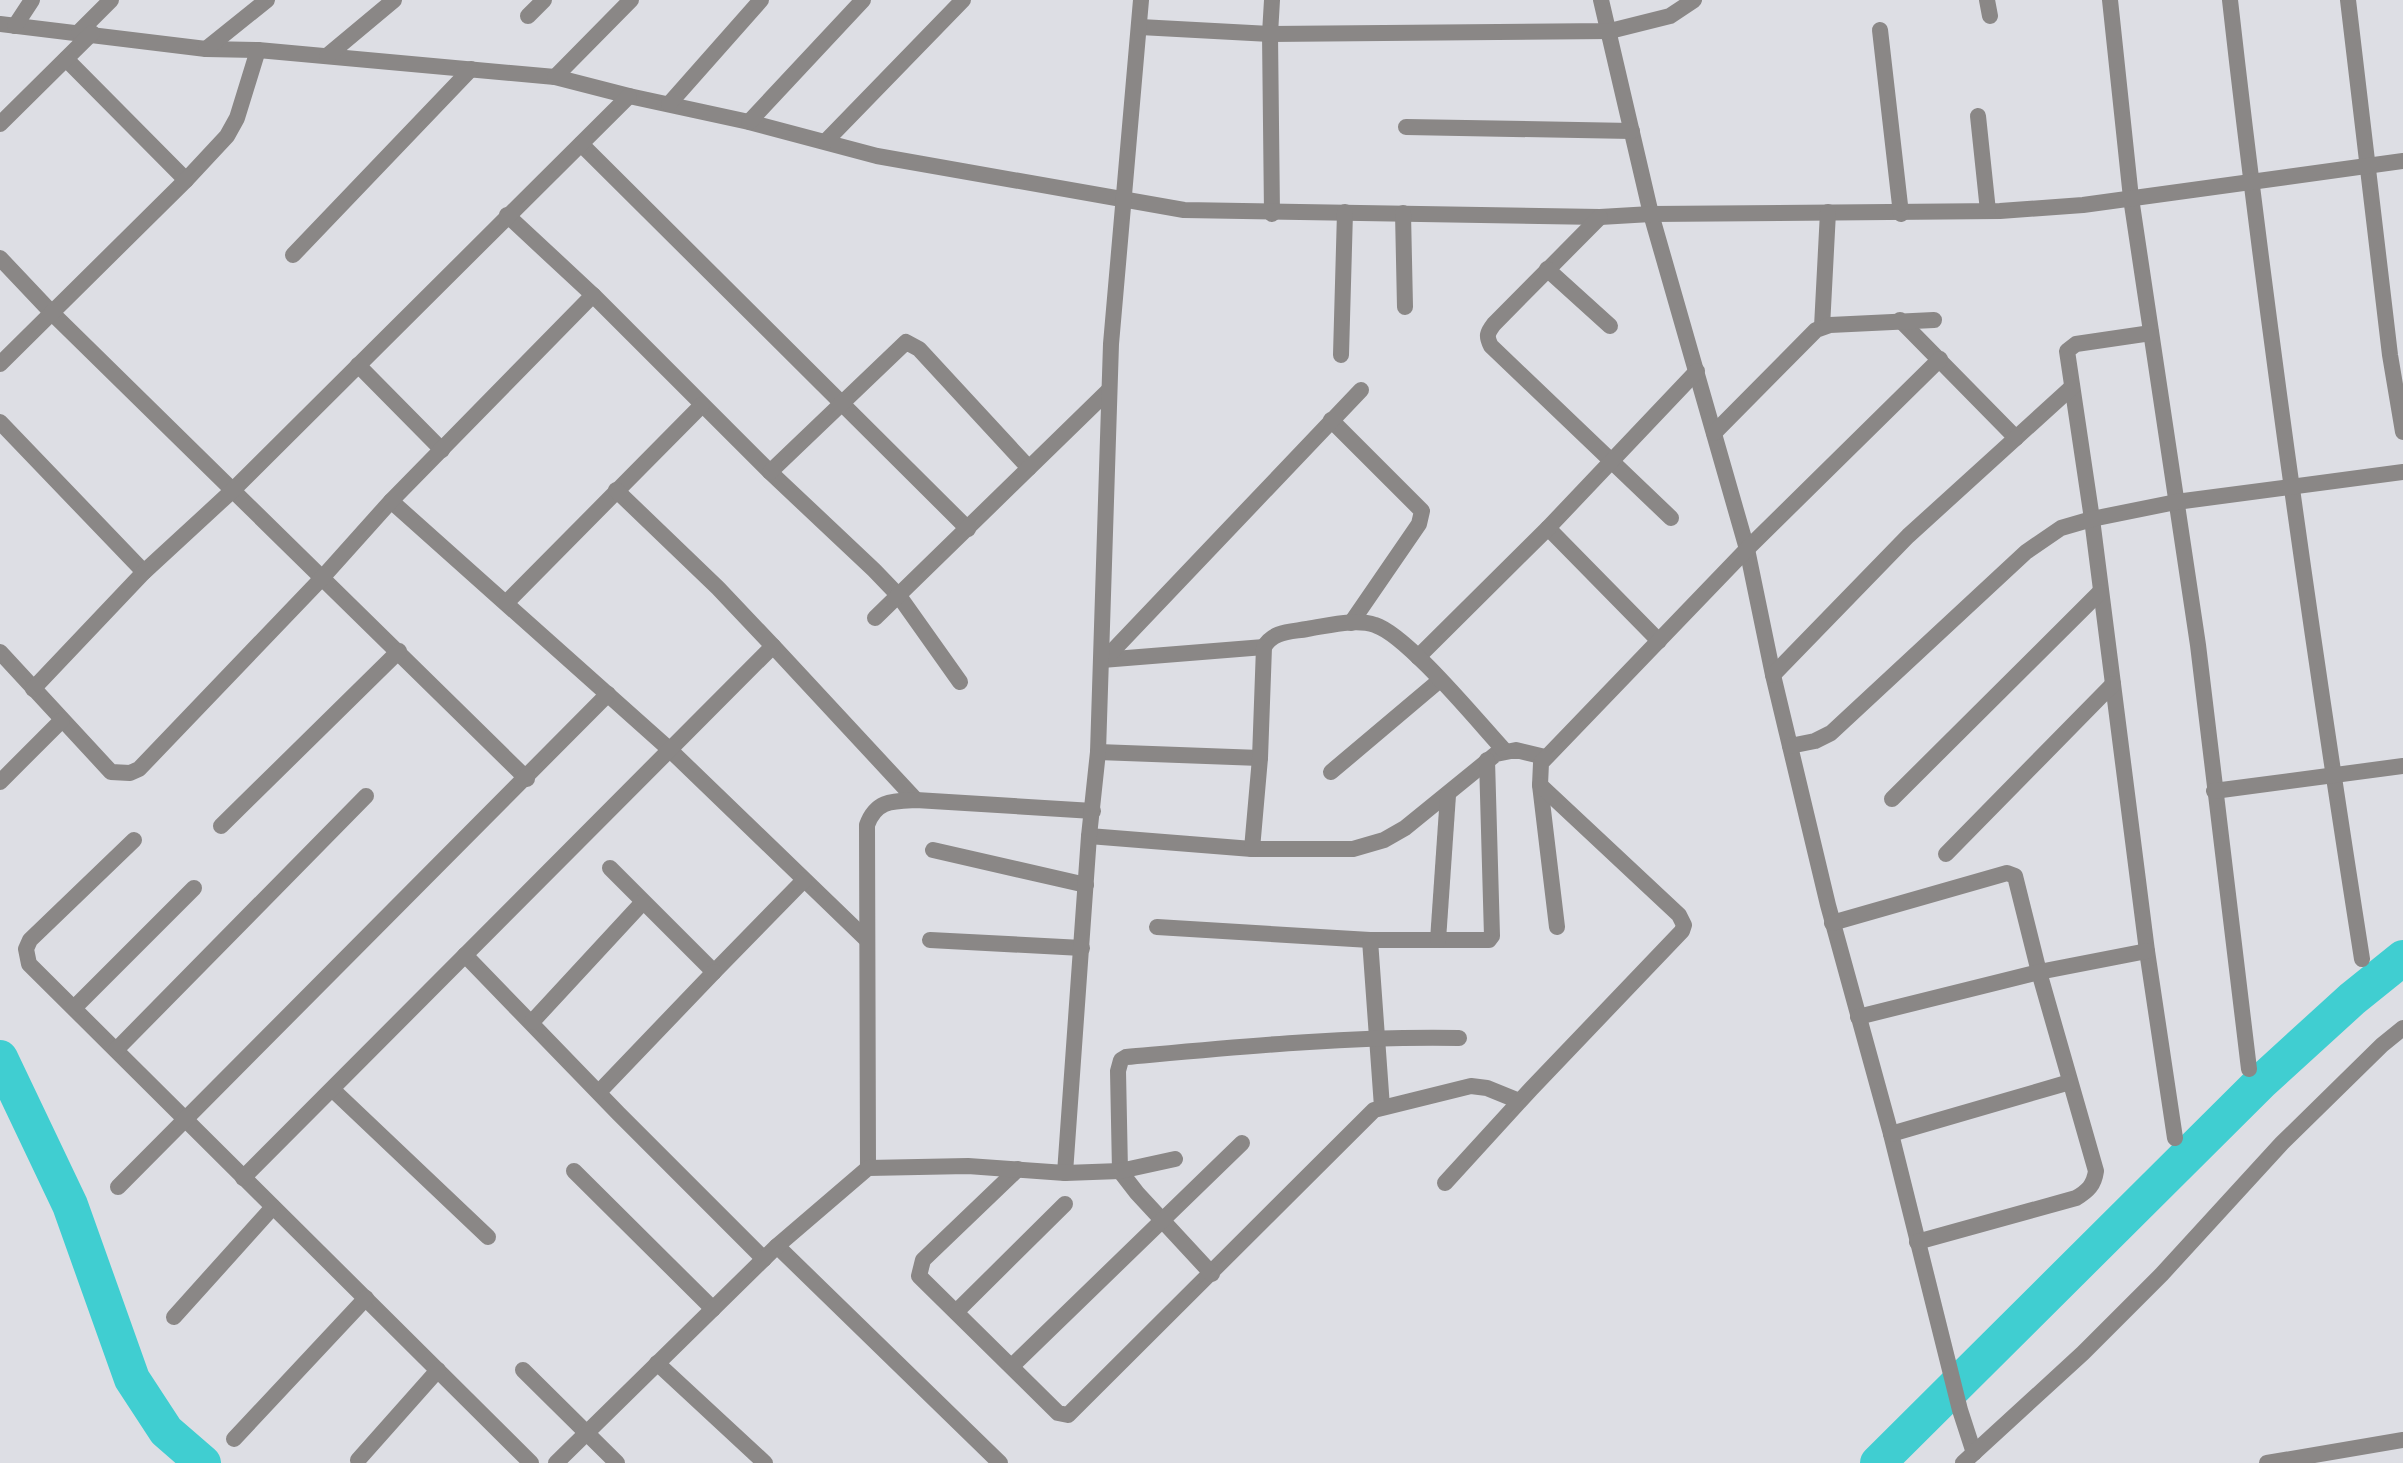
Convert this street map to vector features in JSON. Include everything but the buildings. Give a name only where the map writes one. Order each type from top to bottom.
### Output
[{"type":"street","points":[[8,25],[32,0]]},
{"type":"street","points":[[0,124],[66,59],[111,0]]},
{"type":"street","points":[[206,49],[267,0]]},
{"type":"street","points":[[327,56],[394,0]]},
{"type":"street","points":[[528,16],[544,0]]},
{"type":"street","points":[[555,77],[631,0]]},
{"type":"street","points":[[669,104],[761,0]]},
{"type":"street","points":[[749,122],[863,0]]},
{"type":"street","points":[[826,141],[963,0]]},
{"type":"street","points":[[1065,1173],[1089,836],[1098,752],[1109,390],[1141,0]]},
{"type":"street","points":[[1272,0],[1272,214]]},
{"type":"street","points":[[1601,0],[1651,214],[1747,549],[1773,675],[1832,923],[1891,1134],[1960,1410],[1969,1458]]},
{"type":"street","points":[[1140,27],[1270,34],[1610,31],[1670,16],[1694,0]]},
{"type":"street","points":[[2110,0],[2131,198],[2198,645],[2249,1069]]},
{"type":"street","points":[[2230,0],[2250,183],[2333,777],[2362,959]]},
{"type":"street","points":[[2348,0],[2368,166],[2397,354],[2403,432]]},
{"type":"street","points":[[8,25],[206,49],[258,50],[555,77],[749,122],[877,156],[1184,210],[1272,214],[1345,212],[1600,217],[1988,211],[2131,198],[2403,161]]},
{"type":"street","points":[[1880,30],[1901,214]]},
{"type":"street","points":[[0,364],[227,136],[237,118],[258,50]]},
{"type":"street","points":[[66,59],[186,180]]},
{"type":"street","points":[[293,255],[471,69]]},
{"type":"street","points":[[33,689],[144,572],[233,490],[629,96]]},
{"type":"street","points":[[1978,116],[1988,211]]},
{"type":"street","points":[[1406,127],[1632,131]]},
{"type":"street","points":[[581,144],[968,529]]},
{"type":"street","points":[[1341,355],[1345,212]]},
{"type":"street","points":[[1822,327],[1828,212]]},
{"type":"street","points":[[1403,213],[1405,307]]},
{"type":"street","points":[[507,215],[593,295],[899,596],[960,682]]},
{"type":"street","points":[[1600,217],[1494,324],[1487,338],[1491,346],[1671,518]]},
{"type":"street","points":[[0,258],[52,313],[527,779]]},
{"type":"street","points":[[1547,269],[1610,326]]},
{"type":"street","points":[[0,652],[111,772],[130,773],[139,769],[322,578],[391,501],[593,295]]},
{"type":"street","points":[[1900,320],[2016,438]]},
{"type":"street","points":[[1714,433],[1810,334],[1822,327],[1934,320]]},
{"type":"street","points":[[2151,333],[2070,346],[2067,351],[2175,1138]]},
{"type":"street","points":[[770,472],[906,342],[913,344],[1029,468]]},
{"type":"street","points":[[1557,927],[1540,785],[1540,769],[1545,757],[1747,549],[1940,359]]},
{"type":"street","points":[[358,365],[442,450]]},
{"type":"street","points":[[1418,657],[1548,528],[1697,371]]},
{"type":"street","points":[[1773,675],[1908,536],[2072,387]]},
{"type":"street","points":[[875,618],[1109,390]]},
{"type":"street","points":[[1102,660],[1361,390]]},
{"type":"street","points":[[507,602],[702,405]]},
{"type":"street","points":[[1331,420],[1422,511],[1419,524],[1351,623]]},
{"type":"street","points":[[0,422],[144,572]]},
{"type":"street","points":[[1790,746],[1815,741],[1831,733],[2036,544],[2061,528],[2176,502],[2403,472]]},
{"type":"street","points":[[616,490],[718,588],[916,800]]},
{"type":"street","points":[[391,501],[669,749],[867,940]]},
{"type":"street","points":[[1548,528],[1659,641]]},
{"type":"street","points":[[1892,799],[2100,592]]},
{"type":"street","points":[[1252,849],[1260,758],[1264,647],[1277,634],[1351,623],[1374,624],[1389,632],[1418,657],[1504,750]]},
{"type":"street","points":[[243,1178],[773,646]]},
{"type":"street","points":[[1102,660],[1264,647]]},
{"type":"street","points":[[221,826],[399,651]]},
{"type":"street","points":[[1331,772],[1440,680]]},
{"type":"street","points":[[1946,854],[2113,684]]},
{"type":"street","points":[[118,1187],[527,779],[608,694]]},
{"type":"street","points":[[0,782],[62,720]]},
{"type":"street","points":[[1089,836],[1252,849],[1336,850],[1370,845],[1405,828],[1487,760],[1504,750],[1545,757]]},
{"type":"street","points":[[1098,752],[1260,758]]},
{"type":"street","points":[[1157,927],[1370,940],[1486,941],[1492,936],[1487,760]]},
{"type":"street","points":[[2214,791],[2403,766]]},
{"type":"street","points":[[1445,1183],[1682,931],[1684,925],[1679,915],[1540,785]]},
{"type":"street","points":[[1438,940],[1448,795]]},
{"type":"street","points":[[116,1050],[366,796]]},
{"type":"street","points":[[868,1168],[867,825],[871,813],[888,801],[916,800],[1093,811]]},
{"type":"street","points":[[134,840],[30,940],[26,949],[29,964],[531,1463]]},
{"type":"street","points":[[933,850],[1086,885]]},
{"type":"street","points":[[610,868],[714,972]]},
{"type":"street","points":[[1832,923],[2011,873],[2018,882],[2039,972],[2096,1171],[2094,1182],[2076,1198],[1917,1242]]},
{"type":"street","points":[[599,1092],[804,880]]},
{"type":"street","points":[[74,1008],[194,888]]},
{"type":"street","points":[[532,1022],[643,902]]},
{"type":"street","points":[[930,940],[1082,948]]},
{"type":"street","points":[[1370,940],[1382,1107]]},
{"type":"street","points":[[1858,1017],[2039,972],[2147,951]]},
{"type":"street","points":[[465,955],[764,1259]]},
{"type":"street","points":[[1969,1458],[2083,1353],[2162,1274],[2282,1143],[2403,1028]]},
{"type":"street","points":[[1212,1274],[1120,1171],[1118,1071],[1121,1060],[1126,1057],[1378,1037],[1459,1038]]},
{"type":"street","points":[[1891,1134],[2070,1082]]},
{"type":"street","points":[[1018,1169],[920,1266],[919,1276],[1058,1413],[1068,1415],[1212,1274],[1367,1115],[1382,1107],[1471,1086],[1487,1088],[1519,1101]]},
{"type":"street","points":[[333,1090],[488,1237]]},
{"type":"street","points":[[1012,1366],[1242,1143]]},
{"type":"street","points":[[556,1463],[777,1246],[868,1168],[968,1166],[1065,1173],[1120,1171],[1175,1159]]},
{"type":"street","points":[[574,1171],[713,1309]]},
{"type":"street","points":[[956,1312],[1065,1204]]},
{"type":"street","points":[[174,1317],[273,1207]]},
{"type":"street","points":[[777,1246],[1000,1463]]},
{"type":"street","points":[[234,1439],[366,1298]]},
{"type":"street","points":[[657,1363],[765,1463]]},
{"type":"street","points":[[358,1460],[438,1370]]},
{"type":"street","points":[[523,1370],[617,1463]]},
{"type":"street","points":[[2267,1463],[2403,1440]]},
{"type":"waterway","points":[[1878,1463],[2261,1082],[2352,999],[2403,958]]},
{"type":"waterway","points":[[0,1058],[70,1205],[132,1379],[166,1431],[203,1463]]}]
